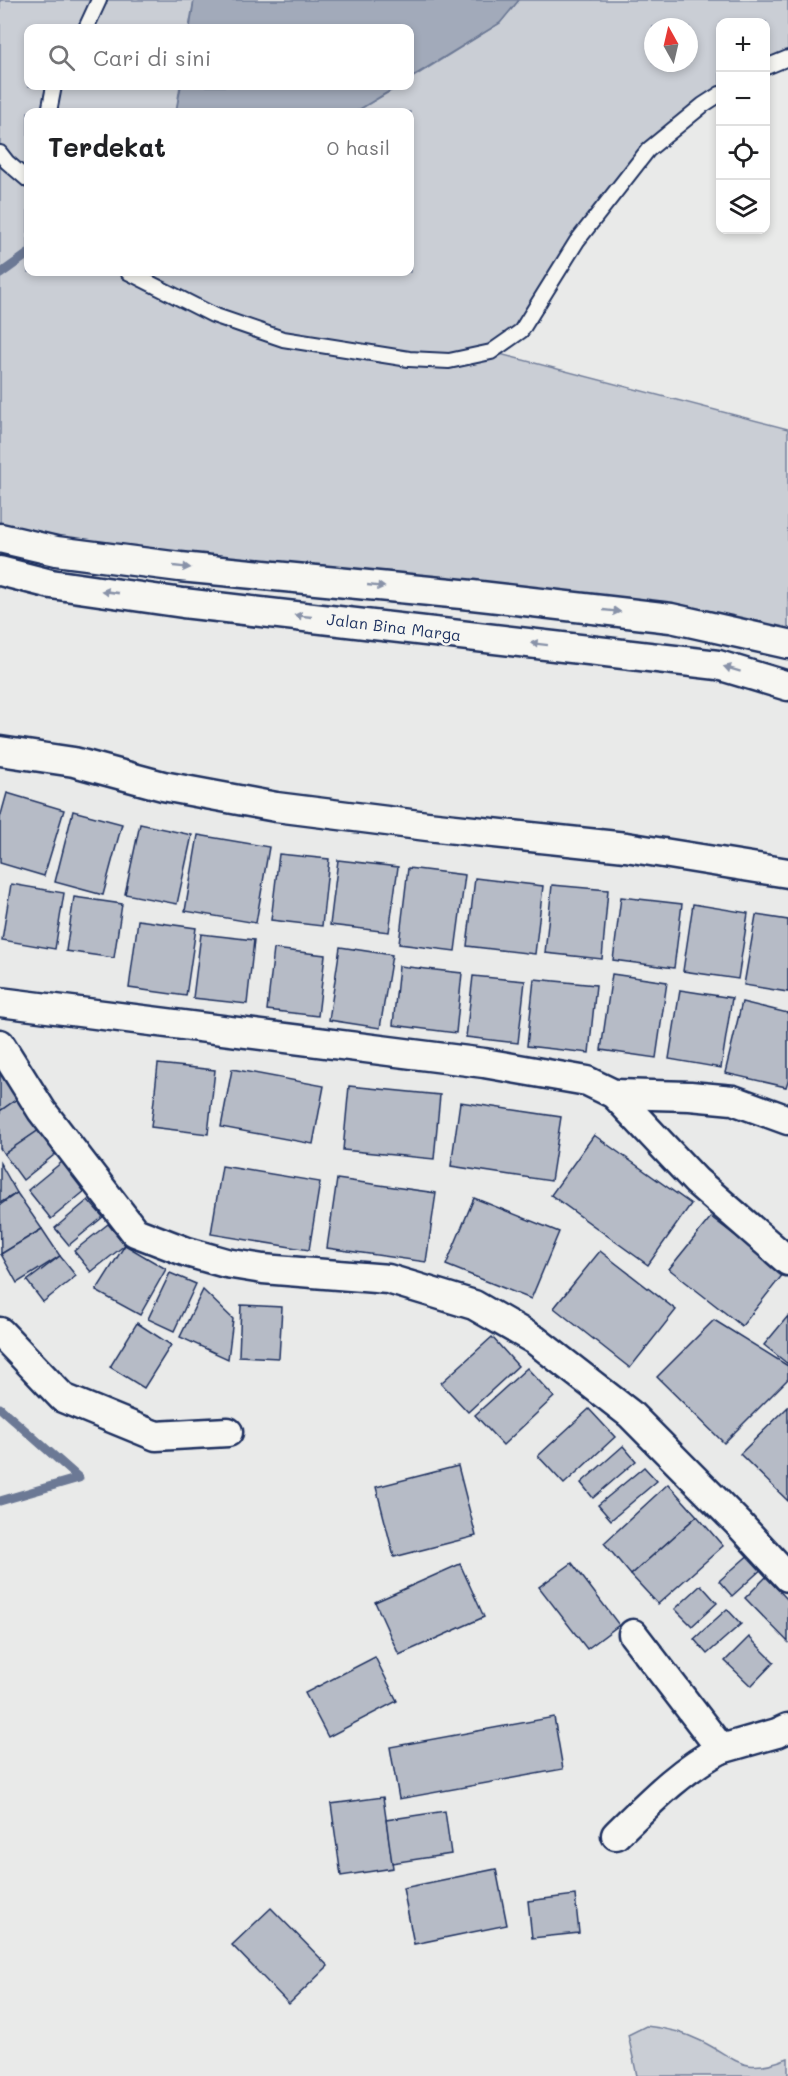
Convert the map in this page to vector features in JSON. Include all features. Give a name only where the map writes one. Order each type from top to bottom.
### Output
[{"type":"street","points":[[0,538],[56,551],[180,567],[671,618],[788,644]]},
{"type":"street","name":"Jalan Bina Marga","points":[[0,571],[51,584],[183,603],[718,665],[788,686]]},
{"type":"street","points":[[0,751],[74,762],[163,786],[276,807],[439,828],[626,847],[788,873]]},
{"type":"street","points":[[0,1002],[484,1063],[587,1081],[614,1094],[696,1181],[788,1261]]},
{"type":"street","points":[[0,1044],[42,1111],[135,1232],[187,1252],[226,1263],[263,1269],[388,1279],[474,1305],[535,1340],[630,1414],[788,1577]]},
{"type":"street","points":[[614,1094],[690,1096],[733,1100],[788,1120]]},
{"type":"street","points":[[0,1332],[63,1398],[156,1436],[228,1431]]},
{"type":"street","points":[[633,1634],[721,1749]]},
{"type":"street","points":[[616,1836],[676,1777],[701,1759],[721,1749],[788,1728]]},
{"type":"lane","points":[[88,24],[99,0]]},
{"type":"lane","points":[[770,65],[788,58]]},
{"type":"lane","points":[[49,108],[53,90]]},
{"type":"lane","points":[[136,276],[213,315],[283,339],[409,359],[449,361],[492,352],[521,332],[577,241],[648,150],[716,97]]},
{"type":"lane","points":[[0,153],[24,177]]},
{"type":"shaded area","points":[[0,0],[194,0],[190,24],[24,24],[24,90],[179,90],[177,108],[24,108],[24,276],[414,276],[414,108],[362,108],[392,90],[414,90],[414,77],[500,23],[519,0],[788,0],[788,58],[770,65],[770,18],[716,18],[716,102],[648,150],[521,331],[492,352],[788,429],[788,644],[0,537]]},
{"type":"shaded area","points":[[646,2026],[688,2035],[741,2063],[760,2065],[788,2058],[788,2076],[637,2076],[628,2035]]},
{"type":"water","points":[[194,0],[519,0],[500,23],[414,76],[414,24],[191,24]]},
{"type":"water","points":[[180,90],[391,90],[362,108],[177,108]]},
{"type":"building","points":[[7,793],[64,810],[44,876],[0,863],[0,818]]},
{"type":"building","points":[[73,811],[122,824],[103,895],[55,882]]},
{"type":"building","points":[[140,824],[192,835],[177,904],[125,894]]},
{"type":"building","points":[[198,835],[269,847],[256,923],[185,911]]},
{"type":"building","points":[[279,854],[329,859],[322,926],[271,920]]},
{"type":"building","points":[[338,860],[398,867],[389,932],[330,925]]},
{"type":"building","points":[[408,868],[465,875],[455,951],[399,944]]},
{"type":"building","points":[[475,878],[543,886],[535,954],[467,946]]},
{"type":"building","points":[[11,884],[64,893],[55,949],[2,940]]},
{"type":"building","points":[[552,885],[608,890],[602,959],[545,953]]},
{"type":"building","points":[[74,897],[122,904],[114,958],[66,951]]},
{"type":"building","points":[[621,897],[682,904],[674,968],[613,960]]},
{"type":"building","points":[[693,904],[748,913],[738,979],[683,971]]},
{"type":"building","points":[[756,915],[788,920],[788,992],[744,985]]},
{"type":"building","points":[[138,920],[196,928],[186,996],[129,988]]},
{"type":"building","points":[[201,934],[254,940],[247,1004],[193,998]]},
{"type":"building","points":[[340,947],[392,955],[380,1028],[329,1020]]},
{"type":"building","points":[[274,949],[325,955],[318,1016],[267,1010]]},
{"type":"building","points":[[399,966],[462,973],[456,1033],[393,1025]]},
{"type":"building","points":[[612,974],[667,982],[656,1058],[601,1050]]},
{"type":"building","points":[[473,976],[525,981],[518,1043],[466,1037]]},
{"type":"building","points":[[534,979],[596,985],[589,1053],[527,1046]]},
{"type":"building","points":[[680,990],[732,998],[721,1068],[669,1059]]},
{"type":"building","points":[[742,1002],[788,1013],[788,1081],[786,1087],[725,1073]]},
{"type":"building","points":[[158,1064],[215,1070],[208,1134],[151,1127]]},
{"type":"building","points":[[0,1069],[20,1097],[0,1111]]},
{"type":"building","points":[[232,1069],[324,1086],[313,1144],[221,1127]]},
{"type":"building","points":[[349,1086],[440,1095],[434,1159],[343,1150]]},
{"type":"building","points":[[20,1097],[42,1128],[4,1154],[0,1148],[0,1111]]},
{"type":"building","points":[[460,1102],[561,1117],[551,1181],[451,1166]]},
{"type":"building","points":[[42,1128],[59,1151],[23,1180],[4,1154]]},
{"type":"building","points":[[594,1135],[691,1204],[648,1265],[551,1195]]},
{"type":"building","points":[[62,1162],[86,1190],[51,1219],[28,1190]]},
{"type":"building","points":[[0,1163],[17,1193],[0,1203]]},
{"type":"building","points":[[222,1166],[320,1182],[309,1250],[211,1234]]},
{"type":"building","points":[[337,1179],[436,1193],[426,1262],[327,1248]]},
{"type":"building","points":[[17,1193],[42,1229],[1,1254],[0,1205]]},
{"type":"building","points":[[474,1198],[559,1232],[531,1299],[446,1265]]},
{"type":"building","points":[[88,1200],[103,1217],[69,1245],[55,1228]]},
{"type":"building","points":[[711,1217],[784,1273],[742,1326],[669,1269]]},
{"type":"building","points":[[108,1224],[125,1245],[91,1272],[74,1251]]},
{"type":"building","points":[[42,1229],[60,1256],[17,1283],[1,1254]]},
{"type":"building","points":[[125,1245],[166,1269],[140,1315],[96,1291]]},
{"type":"building","points":[[600,1251],[676,1310],[630,1368],[554,1308]]},
{"type":"building","points":[[60,1256],[76,1276],[43,1302],[27,1281]]},
{"type":"building","points":[[170,1273],[196,1284],[174,1331],[148,1319]]},
{"type":"building","points":[[203,1290],[233,1319],[228,1359],[180,1337]]},
{"type":"building","points":[[241,1305],[282,1307],[279,1358],[239,1356]]},
{"type":"building","points":[[788,1316],[788,1364],[764,1345]]},
{"type":"building","points":[[714,1320],[788,1366],[788,1379],[724,1443],[657,1377]]},
{"type":"building","points":[[137,1323],[171,1345],[144,1388],[110,1367]]},
{"type":"building","points":[[492,1337],[518,1366],[468,1412],[441,1383]]},
{"type":"building","points":[[527,1368],[554,1397],[503,1445],[475,1415]]},
{"type":"building","points":[[788,1407],[788,1501],[740,1454]]},
{"type":"building","points":[[589,1409],[615,1437],[564,1484],[538,1456]]},
{"type":"building","points":[[623,1446],[636,1461],[593,1498],[581,1483]]},
{"type":"building","points":[[458,1466],[476,1536],[394,1557],[376,1487]]},
{"type":"building","points":[[644,1467],[657,1481],[611,1520],[598,1505]]},
{"type":"building","points":[[668,1484],[697,1516],[631,1575],[604,1543]]},
{"type":"building","points":[[697,1516],[723,1546],[658,1604],[631,1575]]},
{"type":"building","points":[[752,1552],[765,1566],[732,1596],[719,1581]]},
{"type":"building","points":[[572,1563],[619,1625],[587,1649],[539,1587]]},
{"type":"building","points":[[460,1564],[484,1617],[399,1655],[375,1602]]},
{"type":"building","points":[[766,1577],[788,1600],[788,1642],[745,1598]]},
{"type":"building","points":[[701,1585],[717,1603],[692,1626],[675,1609]]},
{"type":"building","points":[[727,1609],[741,1624],[707,1654],[694,1639]]},
{"type":"building","points":[[749,1637],[774,1662],[751,1686],[725,1661]]},
{"type":"building","points":[[375,1657],[397,1701],[328,1737],[305,1693]]},
{"type":"building","points":[[554,1717],[563,1769],[399,1799],[390,1747]]},
{"type":"building","points":[[383,1797],[393,1868],[341,1876],[331,1804]]},
{"type":"building","points":[[445,1811],[451,1854],[392,1863],[386,1820]]},
{"type":"building","points":[[496,1869],[507,1925],[414,1944],[403,1888]]},
{"type":"building","points":[[575,1895],[579,1933],[532,1938],[528,1901]]},
{"type":"building","points":[[271,1908],[328,1966],[289,2004],[232,1945]]},
{"type":"waterway","points":[[0,274],[24,257]]},
{"type":"waterway","points":[[0,1408],[79,1478],[0,1501]]}]
